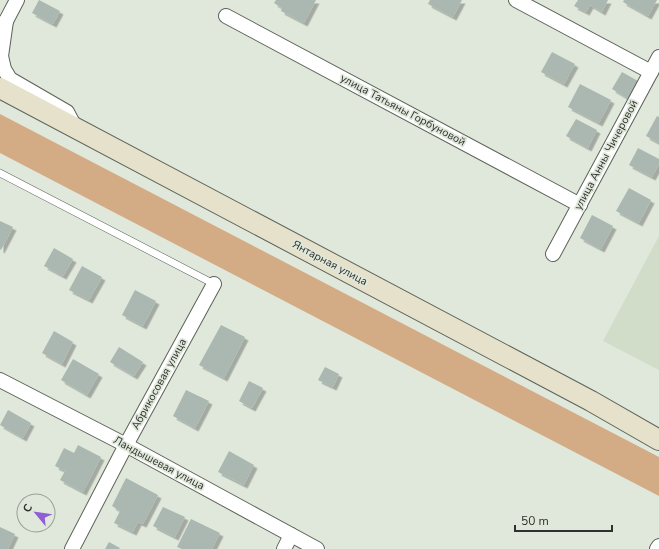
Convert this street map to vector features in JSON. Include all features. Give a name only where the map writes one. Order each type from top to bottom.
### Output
[{"type":"street","points":[[17,0],[4,17],[1,56],[4,69],[10,79],[67,112],[75,127]]},
{"type":"street","points":[[516,0],[651,72]]},
{"type":"street","name":"улица Татьяны Горбуновой","points":[[226,16],[580,205]]},
{"type":"street","name":"улица Анны Чичеровой","points":[[553,254],[659,57]]},
{"type":"street","name":"Янтарная улица","points":[[0,88],[591,401],[659,440]]},
{"type":"street","name":"Абрикосовая улица","points":[[72,549],[126,445],[214,284]]},
{"type":"street","name":"Ландышевая улица","points":[[0,380],[126,445],[317,549]]},
{"type":"street","points":[[591,401],[627,432],[659,454]]},
{"type":"street","points":[[284,549],[291,535]]},
{"type":"lane","points":[[0,173],[214,284]]},
{"type":"shaded area","points":[[0,114],[659,457],[659,496],[0,153]]},
{"type":"shaded area","points":[[659,236],[659,370],[603,341]]},
{"type":"building","points":[[39,0],[60,11],[53,24],[32,13]]},
{"type":"building","points":[[276,0],[316,0],[304,23],[281,11],[282,8],[274,3]]},
{"type":"building","points":[[430,0],[462,0],[453,17],[428,4]]},
{"type":"building","points":[[578,0],[608,0],[602,12],[590,5],[586,12],[574,6]]},
{"type":"building","points":[[624,0],[657,0],[648,16],[623,2]]},
{"type":"building","points":[[552,52],[575,64],[564,84],[541,72]]},
{"type":"building","points":[[622,72],[638,81],[629,99],[612,89]]},
{"type":"building","points":[[580,84],[611,100],[599,123],[568,107]]},
{"type":"building","points":[[657,116],[659,117],[659,143],[646,136]]},
{"type":"building","points":[[576,119],[597,130],[588,148],[566,136]]},
{"type":"building","points":[[638,148],[659,159],[659,164],[652,177],[629,165]]},
{"type":"building","points":[[629,188],[651,200],[639,223],[616,211]]},
{"type":"building","points":[[592,215],[613,226],[601,249],[580,238]]},
{"type":"building","points":[[0,221],[13,227],[1,250],[0,249]]},
{"type":"building","points":[[54,248],[73,259],[63,276],[44,266]]},
{"type":"building","points":[[82,266],[102,277],[89,300],[69,290]]},
{"type":"building","points":[[135,290],[156,301],[143,326],[122,315]]},
{"type":"building","points":[[221,325],[245,337],[224,378],[199,365]]},
{"type":"building","points":[[54,331],[73,342],[62,364],[42,353]]},
{"type":"building","points":[[119,347],[143,362],[134,376],[110,362]]},
{"type":"building","points":[[73,359],[99,374],[87,395],[61,380]]},
{"type":"building","points":[[325,367],[339,374],[333,387],[318,380]]},
{"type":"building","points":[[249,381],[263,388],[252,408],[239,401]]},
{"type":"building","points":[[186,390],[209,401],[195,428],[173,416]]},
{"type":"building","points":[[8,410],[31,423],[23,438],[0,425]]},
{"type":"building","points":[[78,445],[101,457],[83,492],[60,480],[65,471],[55,466],[64,448],[74,453]]},
{"type":"building","points":[[229,451],[254,465],[244,485],[218,472]]},
{"type":"building","points":[[126,478],[158,495],[143,524],[138,522],[133,532],[114,523],[120,511],[112,506]]},
{"type":"building","points":[[163,507],[185,517],[175,537],[153,526]]},
{"type":"building","points":[[191,519],[220,533],[212,549],[182,549],[177,547]]},
{"type":"building","points":[[0,527],[15,534],[8,549],[0,549]]},
{"type":"building","points":[[109,542],[120,548],[105,549]]}]
